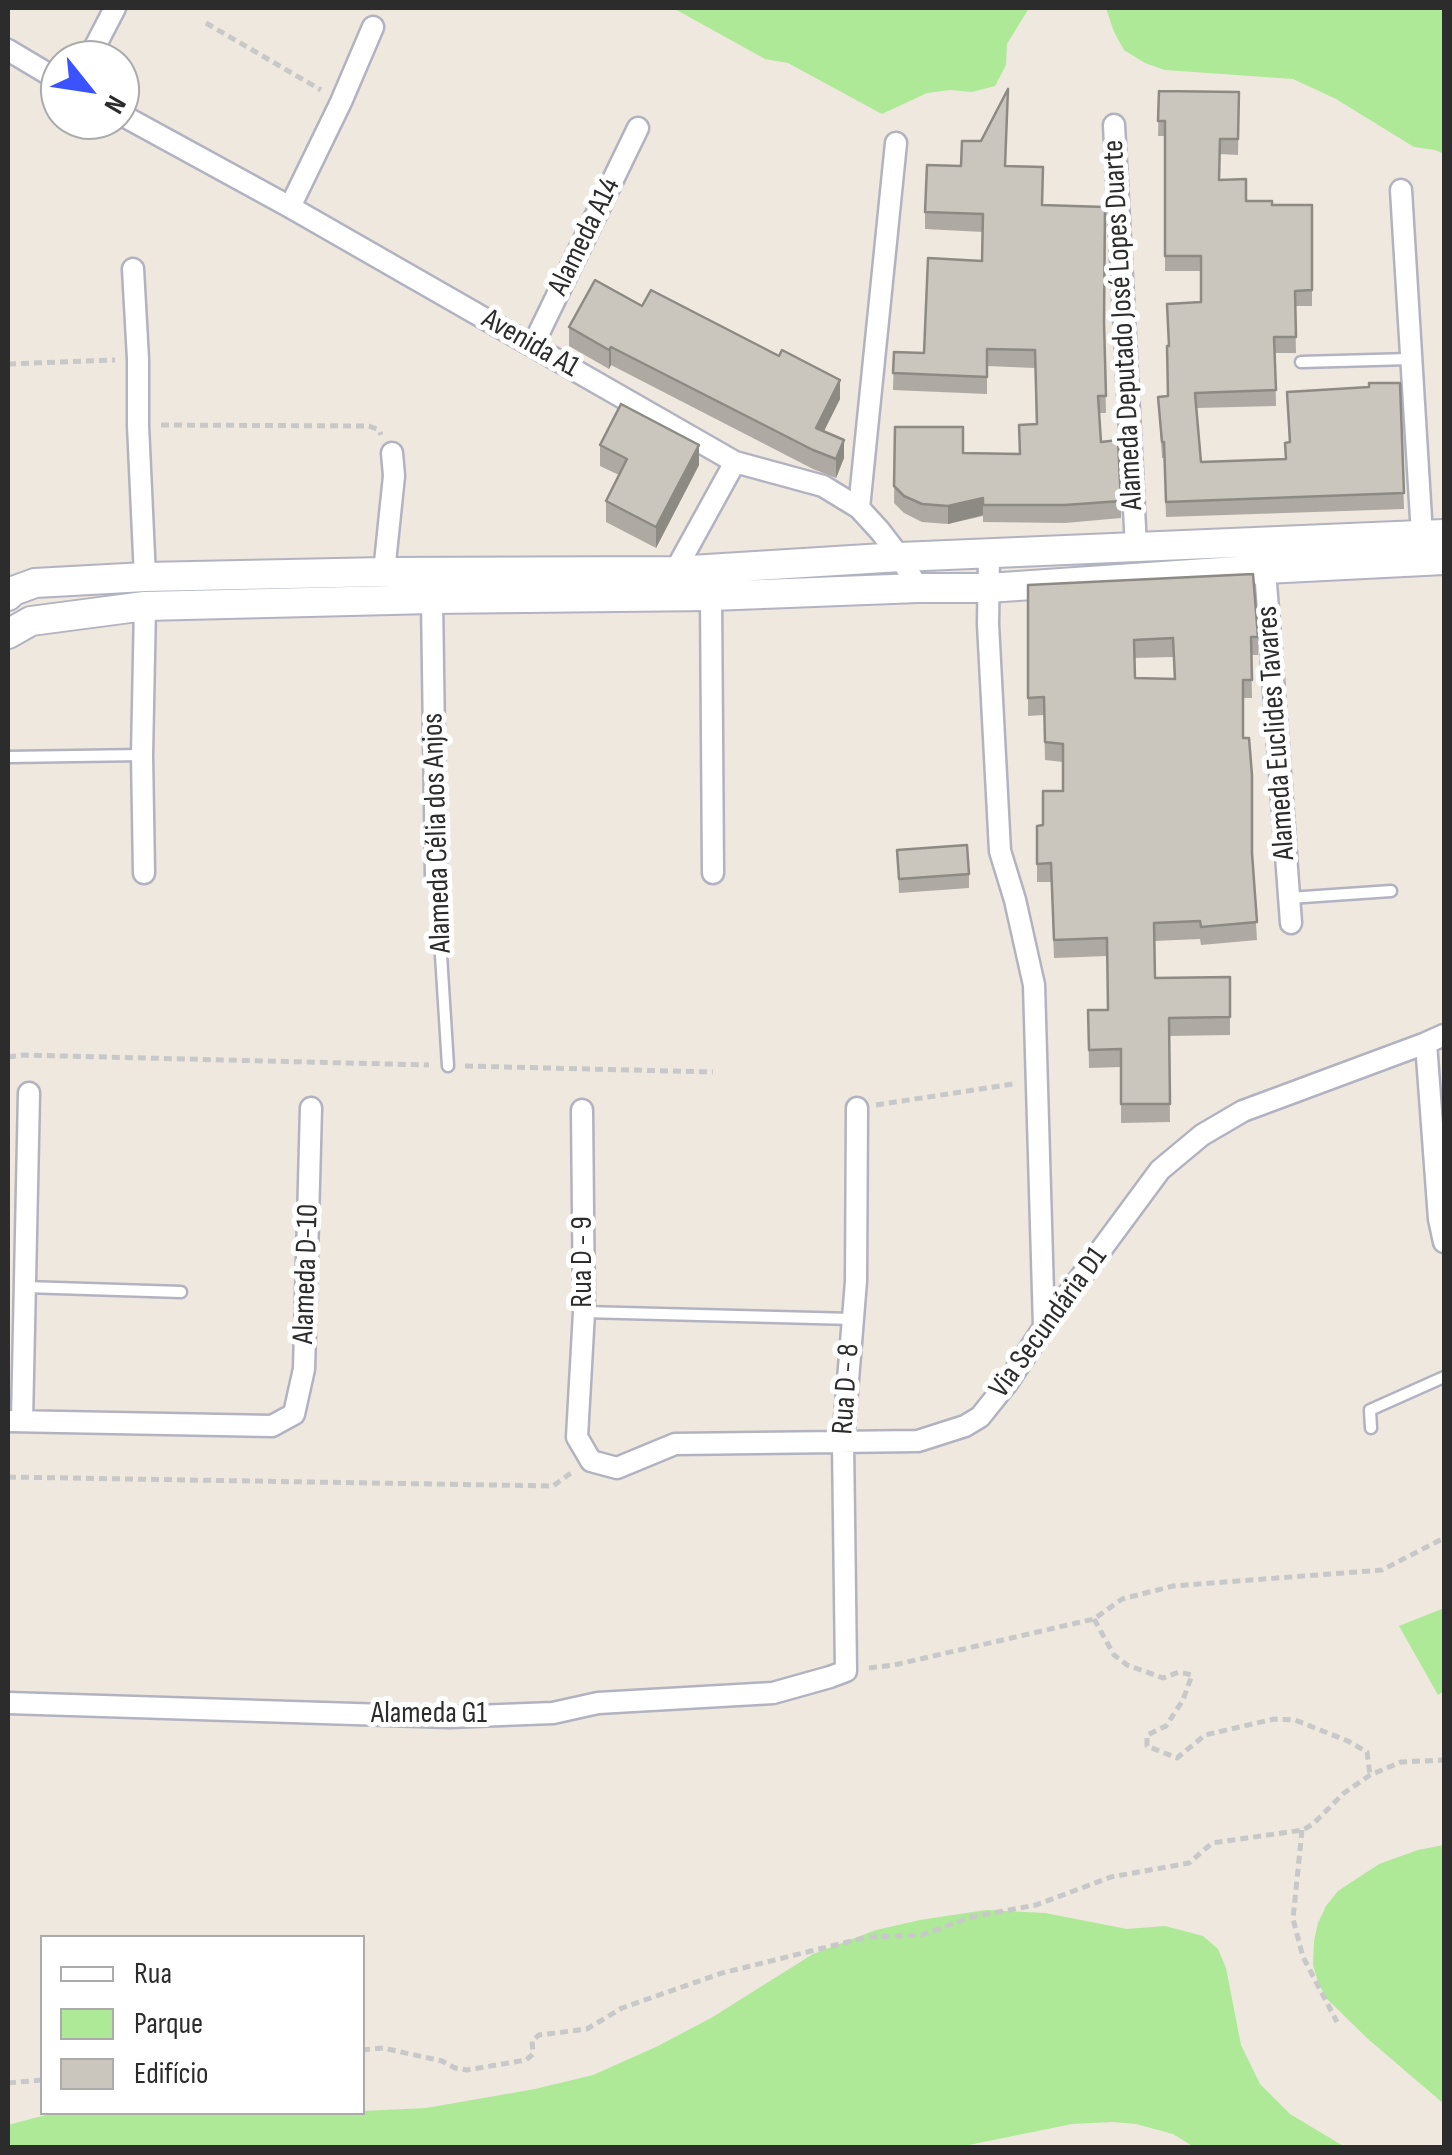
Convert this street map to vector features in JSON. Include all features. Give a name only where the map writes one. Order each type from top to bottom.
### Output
[{"type":"street","points":[[98,40],[115,8]]},
{"type":"street","points":[[290,208],[372,27]]},
{"type":"street","points":[[8,50],[40,69]]},
{"type":"street","name":"Avenida A1","points":[[140,125],[735,462],[823,486],[859,508],[900,557],[918,588]]},
{"type":"street","name":"Alameda Deputado José Lopes Duarte","points":[[1114,125],[1135,536]]},
{"type":"street","name":"Alameda A14","points":[[533,345],[638,128]]},
{"type":"street","points":[[859,508],[896,143]]},
{"type":"street","points":[[8,596],[21,583],[145,577],[676,571],[988,554],[1135,536],[1433,535],[1410,359],[1401,190]]},
{"type":"street","points":[[133,269],[145,577]]},
{"type":"street","points":[[384,572],[394,476],[392,453]]},
{"type":"street","points":[[676,571],[735,462]]},
{"type":"street","points":[[988,554],[1000,851],[1034,984],[1044,1327]]},
{"type":"street","points":[[10,632],[31,621],[145,606],[988,588],[1444,560]]},
{"type":"street","name":"Alameda Euclides Tavares","points":[[1265,568],[1291,923]]},
{"type":"street","points":[[711,596],[713,873]]},
{"type":"street","name":"Alameda Célia dos Anjos","points":[[432,599],[436,876]]},
{"type":"street","points":[[144,872],[145,606]]},
{"type":"street","points":[[1435,1039],[1439,1219],[1444,1242]]},
{"type":"street","name":"Via Secundária D1","points":[[590,1461],[617,1468],[675,1444],[918,1441],[965,1426],[980,1417],[1008,1382],[1160,1170],[1202,1135],[1243,1110],[1435,1039]]},
{"type":"street","points":[[15,1421],[24,1287],[29,1094]]},
{"type":"street","name":"Alameda D-10","points":[[15,1421],[272,1426],[294,1414],[304,1369],[312,1108]]},
{"type":"street","name":"Rua D - 8","points":[[846,1670],[843,1442],[856,1281],[857,1108]]},
{"type":"street","name":"Rua D - 9","points":[[582,1110],[584,1312],[577,1436],[590,1461]]},
{"type":"street","name":"Alameda G1","points":[[8,1703],[449,1717],[552,1713],[598,1703],[772,1693],[846,1670]]},
{"type":"lane","points":[[1301,362],[1410,359]]},
{"type":"lane","points":[[8,757],[142,755]]},
{"type":"lane","name":"Alameda Célia dos Anjos","points":[[436,876],[448,1066]]},
{"type":"lane","name":"Alameda Euclides Tavares","points":[[1289,898],[1391,891]]},
{"type":"lane","points":[[24,1287],[181,1292]]},
{"type":"lane","points":[[584,1312],[852,1319]]},
{"type":"lane","points":[[1372,1428],[1370,1410],[1444,1377]]},
{"type":"path","points":[[206,23],[341,102]]},
{"type":"path","points":[[8,364],[138,359]]},
{"type":"path","points":[[138,425],[369,426],[378,430],[392,453]]},
{"type":"path","points":[[8,1057],[713,1072]]},
{"type":"path","points":[[857,1108],[1036,1081]]},
{"type":"path","points":[[8,1476],[552,1486],[590,1461]]},
{"type":"path","points":[[846,1670],[894,1666],[1094,1619],[1122,1598],[1173,1586],[1382,1570],[1444,1538]]},
{"type":"path","points":[[1094,1619],[1114,1655],[1127,1665],[1163,1678],[1178,1672],[1192,1675],[1183,1700],[1166,1726],[1147,1734],[1147,1746],[1177,1758],[1204,1735],[1274,1719],[1295,1720],[1348,1740],[1367,1752],[1370,1775]]},
{"type":"path","points":[[365,2050],[383,2048],[467,2070],[514,2063],[531,2058],[532,2041],[538,2035],[587,2030],[622,2008],[722,1973],[868,1937],[922,1935],[971,1917],[1036,1906],[1111,1877],[1189,1863],[1212,1843],[1302,1830],[1370,1775],[1401,1762],[1444,1760]]},
{"type":"path","points":[[1302,1830],[1293,1919],[1303,1958],[1338,2022]]},
{"type":"path","points":[[8,2083],[40,2080]]},
{"type":"green space","points":[[673,8],[1029,8],[1007,44],[1006,65],[995,86],[972,92],[927,93],[882,114],[788,63],[765,59]]},
{"type":"green space","points":[[1106,8],[1444,8],[1444,154],[1414,147],[1336,99],[1293,79],[1165,70],[1145,63],[1124,50]]},
{"type":"green space","points":[[1444,1608],[1444,1691],[1438,1695],[1399,1626]]},
{"type":"green space","points":[[1444,1845],[1444,2104],[1326,1998],[1313,1965],[1318,1923],[1338,1891],[1379,1864]]},
{"type":"green space","points":[[986,1910],[1045,1913],[1127,1929],[1165,1926],[1203,1936],[1218,1949],[1226,1968],[1241,2045],[1260,2084],[1290,2114],[1345,2147],[1194,2147],[1173,2134],[1113,2122],[1072,2124],[954,2148],[8,2147],[8,2125],[46,2115],[365,2115],[365,2111],[426,2108],[593,2075],[711,2018],[813,1954],[876,1930]]},
{"type":"building","points":[[1008,89],[1005,166],[1043,167],[1042,205],[1105,207],[1106,396],[1098,396],[1101,442],[1118,440],[1121,501],[983,505],[983,498],[948,506],[922,504],[904,496],[894,486],[895,427],[963,427],[963,453],[1020,454],[1019,425],[1037,424],[1035,350],[987,349],[987,377],[893,373],[894,352],[924,353],[928,258],[982,261],[983,214],[925,212],[927,165],[961,166],[962,141],[981,141]]},
{"type":"building","points":[[1159,91],[1239,92],[1238,139],[1220,139],[1219,180],[1246,179],[1246,201],[1312,205],[1312,290],[1295,291],[1296,337],[1274,337],[1276,390],[1195,393],[1201,462],[1286,459],[1285,443],[1290,442],[1287,392],[1400,383],[1404,493],[1166,502],[1158,397],[1168,396],[1167,304],[1201,302],[1201,256],[1165,256],[1165,121],[1158,121]]},
{"type":"building","points":[[595,280],[642,306],[651,290],[779,356],[782,350],[840,380],[816,428],[844,440],[836,459],[569,327]]},
{"type":"building","points":[[621,404],[699,445],[656,527],[606,501],[627,459],[600,445]]},
{"type":"building","points":[[1253,574],[1258,637],[1251,637],[1252,680],[1243,680],[1243,738],[1249,738],[1252,775],[1257,922],[1201,927],[1200,921],[1154,923],[1155,978],[1230,977],[1230,1017],[1169,1018],[1170,1104],[1121,1104],[1121,1049],[1089,1050],[1088,1010],[1108,1010],[1107,938],[1054,940],[1051,863],[1037,864],[1037,826],[1043,825],[1043,791],[1063,791],[1063,744],[1045,742],[1044,697],[1028,698],[1028,585]],"holes":[[[1173,638],[1175,679],[1135,678],[1134,640]]]},
{"type":"building","points":[[967,845],[969,874],[899,879],[897,850]]}]
